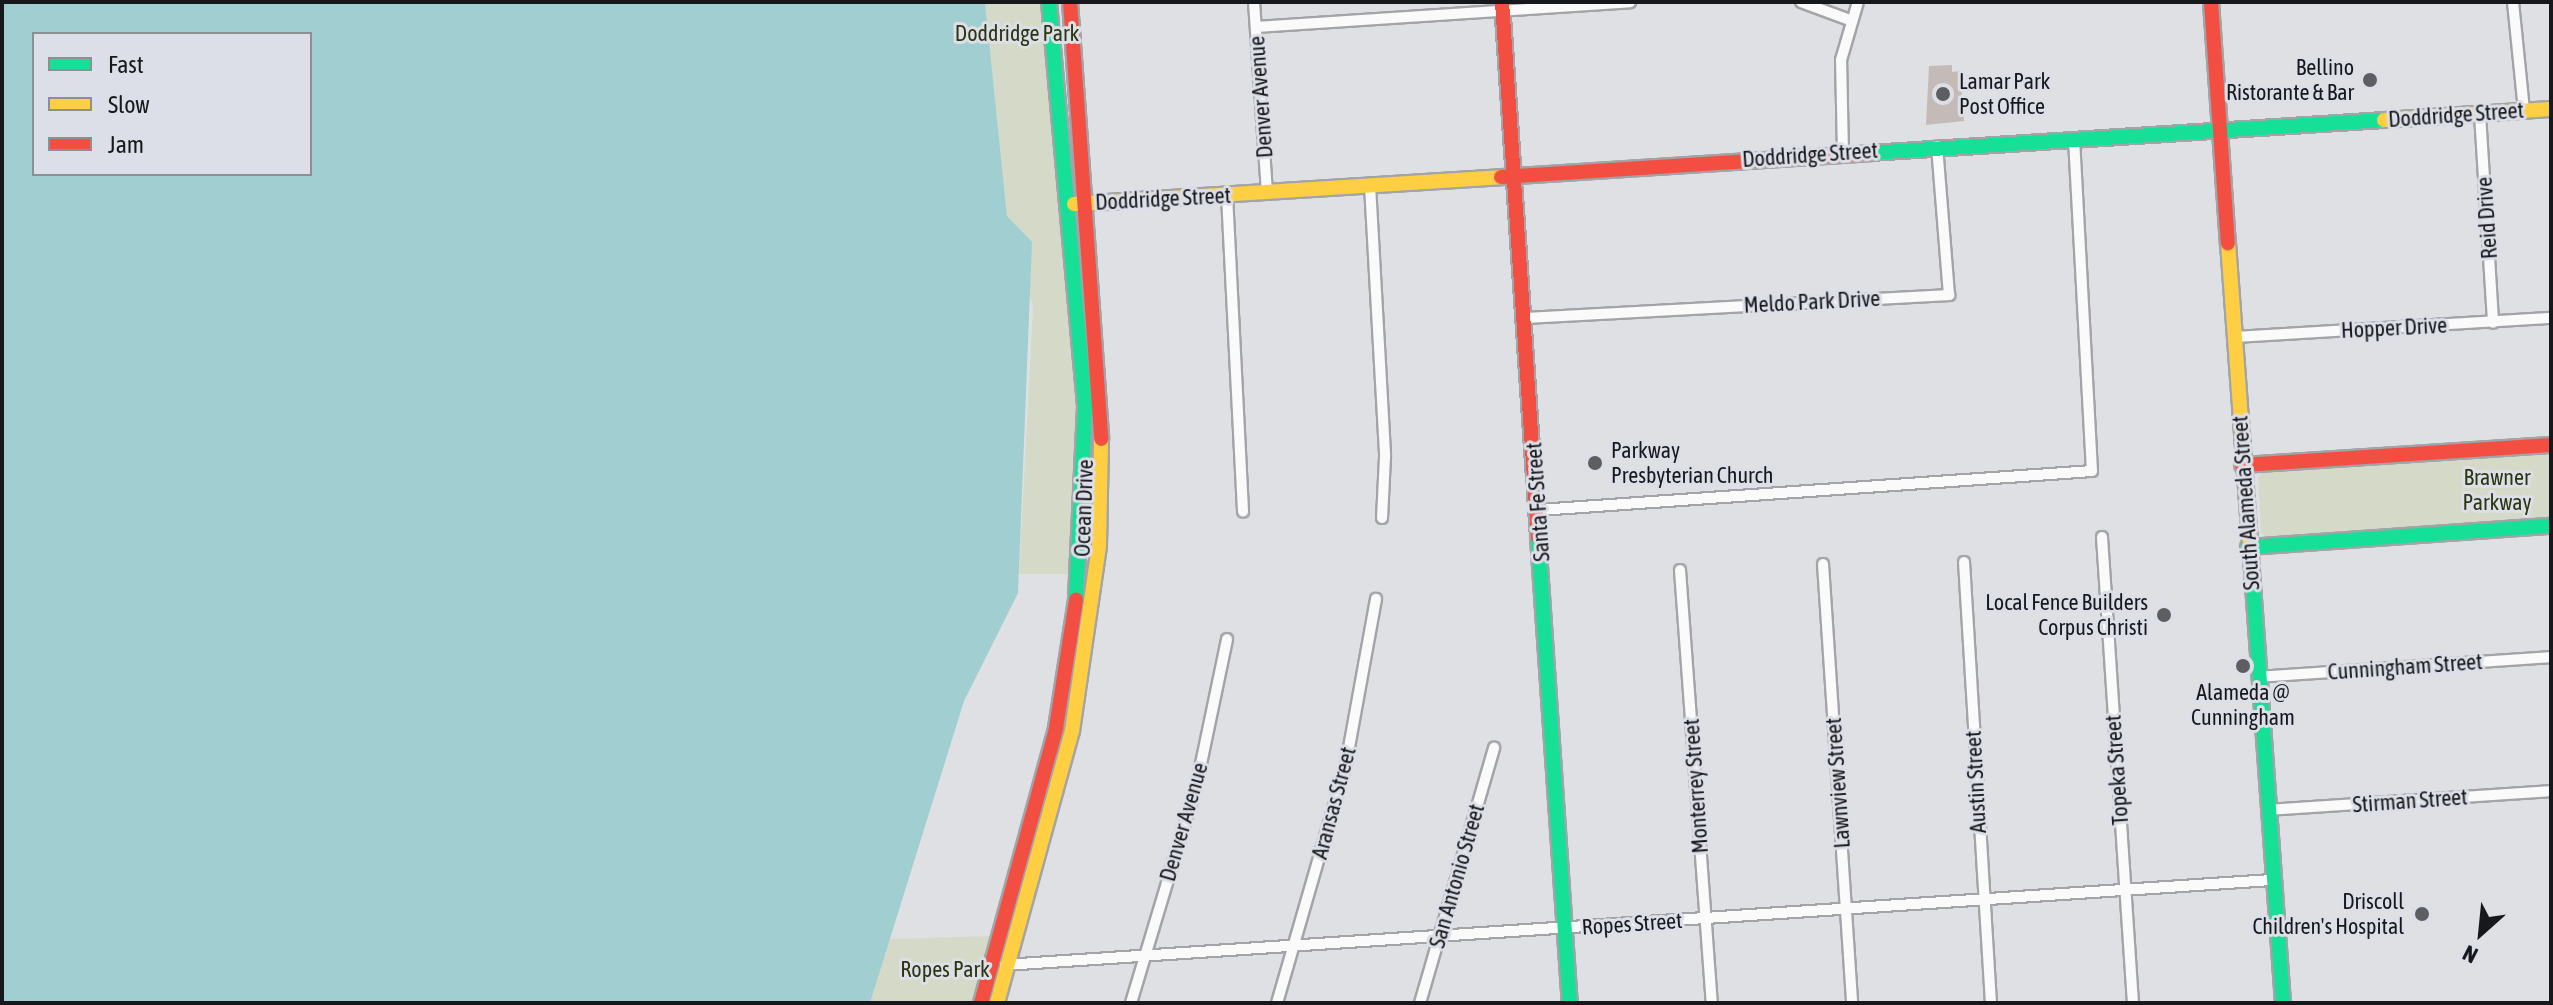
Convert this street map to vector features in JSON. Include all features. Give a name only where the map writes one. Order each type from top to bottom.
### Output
[{"type":"main road","name":"Ocean Drive","points":[[1049,2],[1093,495]]},
{"type":"main road","name":"Ocean Drive","points":[[997,1003],[1050,786],[1072,731],[1093,495],[1089,203],[1070,2]]},
{"type":"main road","name":"South Alameda Street","points":[[2211,2],[2283,1003]]},
{"type":"main road","name":"Santa Fe Street","points":[[1502,6],[1512,175],[1526,318],[1570,1003]]},
{"type":"main road","name":"Doddridge Street","points":[[1069,204],[2551,109]]},
{"type":"main road","points":[[2242,465],[2551,445]]},
{"type":"main road","points":[[2248,547],[2551,526]]},
{"type":"main road","name":"Ocean Drive","points":[[1050,786],[1056,728],[1075,680]]},
{"type":"main road","points":[[1056,728],[1072,731]]},
{"type":"main road","name":"Ocean Drive","points":[[981,1003],[1036,838]]},
{"type":"street","name":"Denver Avenue","points":[[1254,2],[1267,193]]},
{"type":"street","points":[[1256,27],[1502,6],[1630,2]]},
{"type":"street","points":[[1801,2],[1850,20]]},
{"type":"street","points":[[1843,153],[1841,60],[1850,20],[1858,2]]},
{"type":"street","points":[[2513,2],[2524,110]]},
{"type":"street","name":"Reid Drive","points":[[2480,114],[2493,323]]},
{"type":"street","points":[[1539,510],[2092,471],[2074,138]]},
{"type":"street","name":"Meldo Park Drive","points":[[1526,318],[1949,295],[1937,146]]},
{"type":"street","points":[[1370,185],[1385,457],[1382,518]]},
{"type":"street","points":[[1227,195],[1243,512]]},
{"type":"street","name":"Hopper Drive","points":[[2236,337],[2551,318]]},
{"type":"street","name":"Topeka Street","points":[[2102,537],[2133,1003]]},
{"type":"street","name":"Austin Street","points":[[1964,562],[1991,1003]]},
{"type":"street","name":"Lawnview Street","points":[[1823,564],[1852,1003]]},
{"type":"street","name":"Monterrey Street","points":[[1680,570],[1712,1003]]},
{"type":"street","name":"Aransas Street","points":[[1277,1003],[1346,764],[1376,599]]},
{"type":"street","name":"Denver Avenue","points":[[1131,1003],[1197,783],[1227,639]]},
{"type":"street","name":"Cunningham Street","points":[[2258,677],[2551,657]]},
{"type":"street","name":"San Antonio Street","points":[[1423,1000],[1494,748]]},
{"type":"street","name":"Stirman Street","points":[[2268,810],[2551,791]]},
{"type":"street","name":"Ropes Street","points":[[991,969],[1008,964],[1294,948],[2273,880]]},
{"type":"green space","name":"Doddridge Park","points":[[985,2],[1044,2],[1079,442],[1071,574],[1019,574],[1033,307],[1007,216]]},
{"type":"green space","name":"Brawner Parkway","points":[[2551,451],[2551,520],[2268,539],[2261,533],[2258,478],[2263,470]]},
{"type":"green space","name":"Ropes Park","points":[[992,936],[972,1003],[870,1003],[889,939]]},
{"type":"water","points":[[2,2],[985,2],[1007,216],[1032,242],[1018,593],[964,701],[870,1003],[2,1003]]},
{"type":"building","name":"Lamar Park Post Office","points":[[1952,65],[1952,72],[1960,71],[1964,121],[1926,125],[1929,66]]},
{"type":"traffic: fast","points":[[1049,2],[1085,407],[1076,600]]},
{"type":"traffic: fast","points":[[1870,153],[2384,120]]},
{"type":"traffic: fast","points":[[2248,547],[2551,526]]},
{"type":"traffic: fast","points":[[1538,537],[1570,1003]]},
{"type":"traffic: fast","points":[[2251,557],[2283,1003]]},
{"type":"traffic: slow","points":[[2384,120],[2551,109]]},
{"type":"traffic: slow","points":[[1074,204],[1501,177]]},
{"type":"traffic: slow","points":[[2228,243],[2251,557]]},
{"type":"traffic: slow","points":[[997,1003],[1072,731],[1099,545],[1101,439]]},
{"type":"traffic: jam","points":[[1070,2],[1101,439]]},
{"type":"traffic: jam","points":[[1502,2],[1538,537]]},
{"type":"traffic: jam","points":[[2211,2],[2228,243]]},
{"type":"traffic: jam","points":[[1501,177],[1870,153]]},
{"type":"traffic: jam","points":[[2242,465],[2551,445]]},
{"type":"traffic: jam","points":[[981,1003],[1056,728],[1076,600]]},
{"type":"place","name":"Bellino Ristorante & Bar","points":[[2370,80]]},
{"type":"place","name":"Lamar Park Post Office","points":[[1943,94]]},
{"type":"place","name":"Parkway Presbyterian Church","points":[[1595,463]]},
{"type":"place","name":"Local Fence Builders Corpus Christi","points":[[2164,615]]},
{"type":"place","name":"Alameda @ Cunningham","points":[[2243,666]]},
{"type":"place","name":"Driscoll Children's Hospital","points":[[2422,914]]}]
